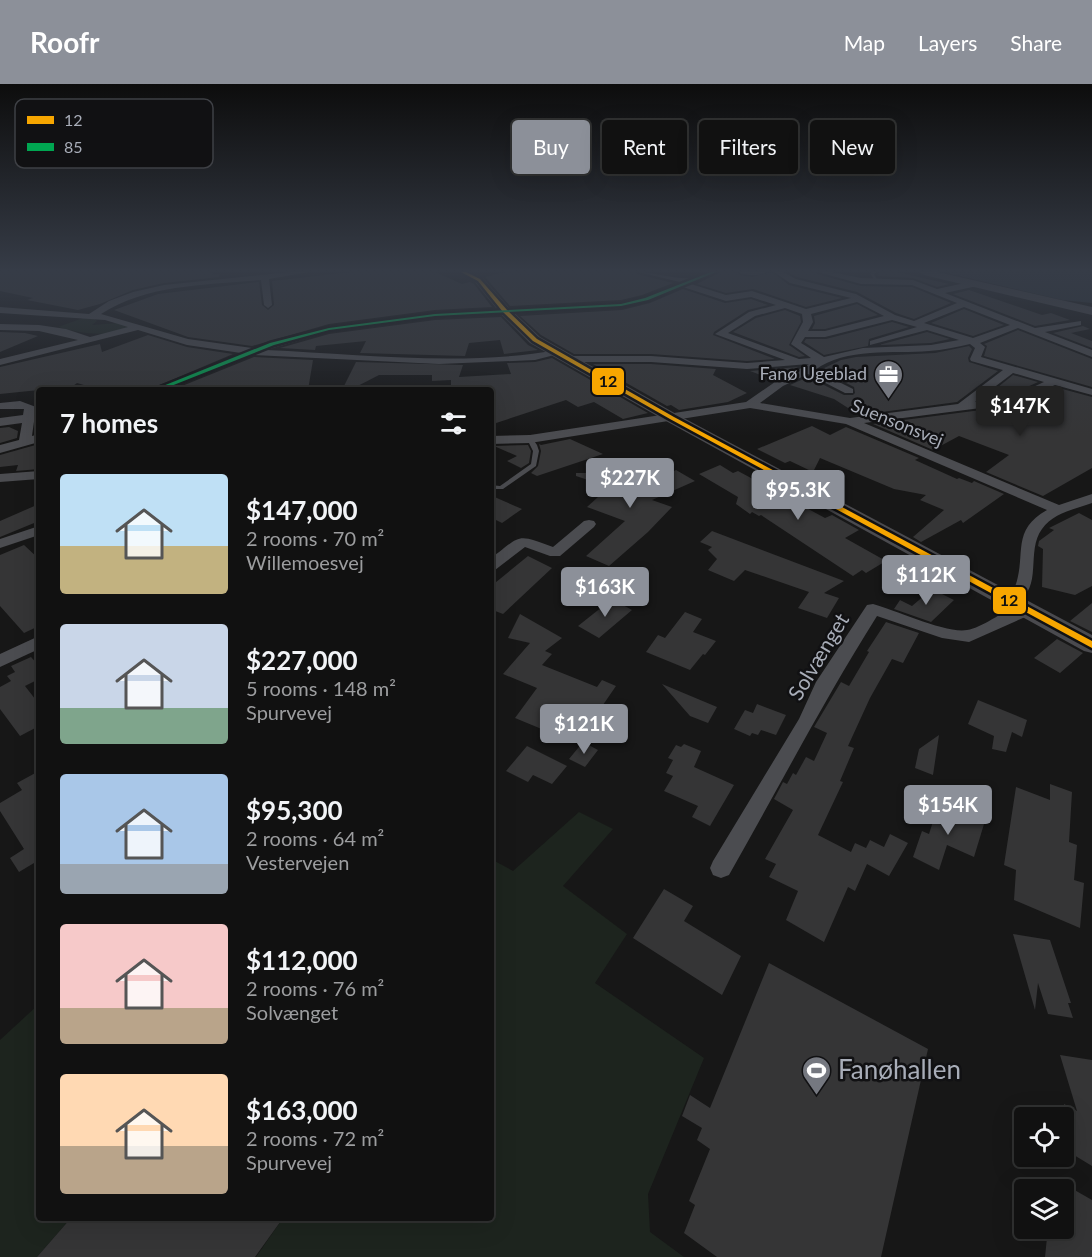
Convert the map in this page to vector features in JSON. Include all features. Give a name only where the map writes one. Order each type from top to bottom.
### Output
[{"type":"street","points":[[0,327],[39,328],[66,332],[89,340]]},
{"type":"street","points":[[0,362],[140,327],[187,342],[253,351],[439,361],[563,356],[747,366],[822,360],[863,351],[931,348],[972,341],[1015,327]]},
{"type":"street","points":[[163,387],[287,339],[345,327]]},
{"type":"street","points":[[521,327],[530,336],[563,356],[672,418],[1092,645]]},
{"type":"street","points":[[732,327],[720,334],[796,361]]},
{"type":"street","points":[[806,327],[796,344],[822,360]]},
{"type":"street","points":[[803,334],[825,333],[851,327]]},
{"type":"street","points":[[863,351],[869,345],[928,327],[972,341],[980,348],[975,359],[1092,392]]},
{"type":"street","points":[[1019,327],[1092,354]]},
{"type":"street","points":[[1033,332],[1059,327]]},
{"type":"street","points":[[494,440],[530,439],[750,405],[779,384],[808,370],[822,360]]},
{"type":"street","points":[[808,370],[849,391]]},
{"type":"street","points":[[962,407],[1010,370]]},
{"type":"street","points":[[849,421],[1012,401],[1053,382]]},
{"type":"street","points":[[0,406],[20,404],[30,407],[26,442]]},
{"type":"street","name":"Suensonsvej","points":[[750,405],[849,421],[1059,510]]},
{"type":"street","points":[[0,422],[29,418]]},
{"type":"street","points":[[0,449],[36,439]]},
{"type":"street","points":[[0,478],[36,475]]},
{"type":"street","points":[[1017,605],[1025,582],[1024,561],[1034,530],[1044,519],[1059,510],[1092,498]]},
{"type":"street","points":[[1077,503],[1092,510]]},
{"type":"street","points":[[494,564],[523,541],[555,553],[589,524]]},
{"type":"street","points":[[0,544],[36,531]]},
{"type":"street","name":"Solvænget","points":[[721,868],[807,721],[823,687],[873,609],[948,634],[969,636],[1017,605]]},
{"type":"street","points":[[0,661],[36,643]]},
{"type":"lane","points":[[494,487],[501,488],[534,465],[537,457],[535,444],[530,439]]},
{"type":"shaded area","points":[[58,327],[128,327],[104,334],[85,333]]},
{"type":"shaded area","points":[[579,812],[613,829],[563,886],[627,934],[595,983],[704,1058],[648,1194],[650,1232],[684,1257],[256,1257],[281,1221],[494,1221],[494,861],[513,871]]},
{"type":"shaded area","points":[[36,1007],[36,1221],[68,1221],[37,1257],[0,1257],[0,1040]]},
{"type":"building","points":[[160,327],[319,327],[252,346],[188,337]]},
{"type":"building","points":[[384,327],[510,327],[528,345],[538,350],[504,354],[500,340],[469,343],[465,356],[360,353],[366,341],[316,346],[315,350],[280,348],[329,334]]},
{"type":"building","points":[[532,327],[722,327],[713,335],[775,359],[747,361],[651,354],[574,354],[541,335]]},
{"type":"building","points":[[742,327],[799,327],[789,345],[805,356],[799,357],[733,332]]},
{"type":"building","points":[[813,327],[834,327],[825,329],[812,329]]},
{"type":"building","points":[[874,327],[909,327],[869,339],[868,346],[824,355],[804,342],[806,339],[826,339]]},
{"type":"building","points":[[943,327],[999,327],[973,336]]},
{"type":"building","points":[[1085,327],[1090,329],[1071,333],[1092,341],[1092,348],[1053,333]]},
{"type":"building","points":[[1018,330],[1092,359],[1092,387],[984,356],[987,346],[984,344]]},
{"type":"building","points":[[0,332],[25,333],[38,336],[0,352]]},
{"type":"building","points":[[927,332],[950,339],[931,343],[879,345]]},
{"type":"building","points":[[148,335],[187,347],[233,354],[155,387],[91,387],[77,383],[73,386],[36,387],[36,390],[0,394],[0,367],[100,344],[102,352]]},
{"type":"building","points":[[969,346],[972,349],[968,358],[969,362],[998,371],[957,402],[859,415],[834,399],[790,385],[808,377],[844,395],[853,395],[854,387],[820,370],[841,360],[856,357],[935,353]]},
{"type":"building","points":[[254,357],[313,360],[308,387],[179,387]]},
{"type":"building","points":[[552,358],[648,413],[623,419],[594,402],[578,407],[566,400],[494,424],[494,387],[451,387],[451,380],[432,381],[432,375],[379,375],[356,387],[344,387],[356,362],[463,365],[459,377],[511,374],[507,363],[535,362]]},
{"type":"building","points":[[593,364],[651,364],[716,369],[713,375],[747,393],[728,402],[679,410],[671,405],[667,406]]},
{"type":"building","points":[[798,367],[774,380],[750,371]]},
{"type":"building","points":[[1013,375],[1038,382],[1008,396],[983,399]]},
{"type":"building","points":[[1055,387],[1092,397],[1092,468],[1043,496],[986,472],[1009,455],[959,436],[933,450],[873,424],[1012,406]]},
{"type":"building","points":[[812,426],[830,435],[846,427],[919,458],[915,460],[957,479],[972,483],[974,481],[1004,494],[963,523],[961,520],[921,542],[913,537],[944,510],[920,500],[926,495],[894,489],[820,458],[813,472],[790,461],[785,463],[757,449]]},
{"type":"building","points":[[9,427],[18,431],[17,438],[0,443],[0,428]]},
{"type":"building","points":[[570,439],[603,454],[537,476],[531,473],[538,466],[541,451],[539,444]]},
{"type":"building","points":[[36,445],[36,469],[16,471],[18,465],[0,467],[0,455]]},
{"type":"building","points":[[528,445],[531,451],[529,463],[521,468],[507,461],[517,456],[494,446]]},
{"type":"building","points":[[720,465],[733,473],[738,471],[825,518],[832,515],[859,530],[845,538],[886,561],[866,573],[862,570],[853,576],[761,515],[752,512],[750,514],[736,504],[738,497],[699,474]]},
{"type":"building","points":[[676,470],[695,481],[652,500],[672,507],[648,532],[609,566],[586,556],[625,521],[587,507],[609,487],[576,476],[576,473],[630,473],[632,478],[646,484]]},
{"type":"building","points":[[494,497],[522,509],[502,523],[494,519]]},
{"type":"building","points":[[36,505],[36,522],[0,537],[0,521]]},
{"type":"building","points":[[1079,513],[1092,520],[1092,586],[1075,595],[1042,587],[1043,549],[1038,546],[1039,541],[1054,530],[1049,528]]},
{"type":"building","points":[[712,531],[844,581],[824,593],[839,598],[827,618],[798,608],[809,592],[745,570],[734,581],[708,570],[717,559],[708,550],[712,547],[700,542]]},
{"type":"building","points":[[24,545],[36,556],[36,627],[24,633],[0,606],[0,555]]},
{"type":"building","points":[[528,556],[552,568],[503,614],[494,611],[494,584]]},
{"type":"building","points":[[932,589],[954,600],[931,622],[894,609],[900,600],[912,606]]},
{"type":"building","points":[[612,599],[632,610],[599,638],[578,626]]},
{"type":"building","points":[[1092,603],[1092,632],[1070,621]]},
{"type":"building","points":[[685,612],[702,619],[693,632],[716,641],[690,670],[646,652],[658,635],[665,638]]},
{"type":"building","points":[[520,614],[562,638],[545,651],[552,654],[542,665],[597,687],[602,680],[616,686],[594,718],[566,706],[544,730],[515,718],[537,688],[503,674],[530,643],[508,638]]},
{"type":"building","points":[[886,622],[919,633],[903,663],[892,659],[870,698],[848,746],[854,748],[840,781],[843,782],[818,835],[851,852],[855,843],[866,848],[870,840],[884,847],[890,834],[908,843],[889,876],[867,864],[855,891],[848,887],[824,942],[786,920],[798,891],[769,877],[776,864],[765,859],[793,810],[774,799],[783,782],[787,784],[793,773],[796,775],[806,757],[814,761],[827,733],[814,727],[841,682],[849,686],[869,652],[867,651]]},
{"type":"building","points":[[1057,639],[1083,653],[1060,673],[1034,658]]},
{"type":"building","points":[[31,657],[36,663],[36,680],[25,686],[36,700],[36,728],[20,736],[0,709],[0,687],[11,681],[7,676],[15,672],[11,666]]},
{"type":"building","points":[[662,684],[717,707],[708,723],[690,716]]},
{"type":"building","points":[[978,700],[1027,720],[1022,737],[1012,732],[1006,752],[992,749],[994,736],[968,724]]},
{"type":"building","points":[[757,704],[786,715],[776,735],[761,730],[758,735],[752,733],[750,736],[734,729],[745,710],[753,713]]},
{"type":"building","points":[[939,735],[933,775],[915,768],[919,749]]},
{"type":"building","points":[[583,742],[598,750],[585,767],[569,759]]},
{"type":"building","points":[[684,744],[701,751],[694,767],[734,785],[710,826],[692,817],[698,806],[664,791],[673,776],[666,773],[673,760],[668,758],[676,745],[681,747]]},
{"type":"building","points":[[527,746],[567,766],[552,784],[533,775],[528,782],[506,771]]},
{"type":"building","points":[[36,773],[36,867],[34,863],[19,872],[10,858],[24,849],[0,811],[0,803],[22,790],[17,783]]},
{"type":"building","points":[[1050,784],[1072,792],[1069,842],[1077,845],[1074,880],[1084,883],[1080,928],[1014,900],[1016,870],[1004,865],[1016,787],[1050,800]]},
{"type":"building","points":[[939,803],[984,824],[974,857],[947,845],[939,870],[913,857],[922,831],[929,834]]},
{"type":"building","points":[[664,889],[693,906],[684,921],[741,956],[722,995],[633,938]]},
{"type":"building","points":[[1013,934],[1050,940],[1071,1003],[1068,1003],[1073,1018],[1048,1014],[1038,983],[1035,1010]]},
{"type":"building","name":"Fanøhallen","points":[[769,963],[928,1049],[881,1257],[717,1257],[684,1233],[695,1205],[689,1201],[710,1149],[697,1140],[702,1128],[682,1116],[690,1095],[710,1108]]},
{"type":"building","points":[[1060,1055],[1092,1060],[1092,1166],[1074,1155],[1074,1109],[1077,1111]]},
{"type":"building","points":[[1074,1190],[1092,1200],[1092,1257],[1045,1257],[1047,1239],[1074,1239]]},
{"type":"building","points":[[68,1221],[281,1221],[255,1257],[37,1257]]},
{"type":"transit line","name":"85","points":[[164,387],[272,344],[346,327]]},
{"type":"transit line","name":"12","points":[[521,327],[535,340],[672,418],[1092,645]]},
{"type":"place","name":"Fanø Ugeblad","points":[[888,400]]},
{"type":"place","name":"Fanøhallen","points":[[817,1096]]}]
